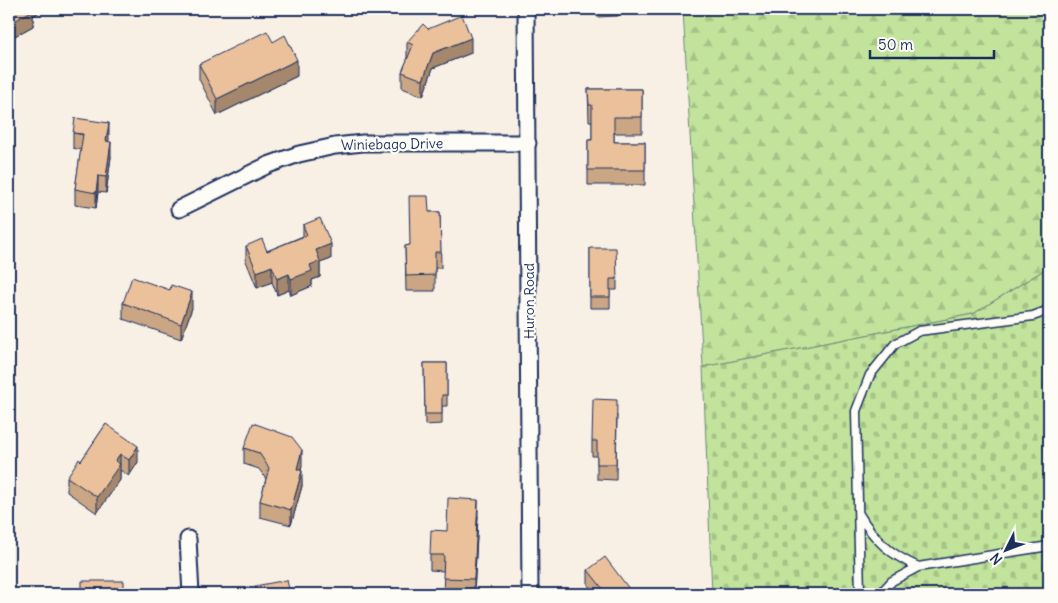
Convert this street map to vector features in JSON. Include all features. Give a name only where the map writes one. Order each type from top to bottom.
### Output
[{"type":"street","name":"Huron Road","points":[[526,9],[530,594]]},
{"type":"street","name":"Winiebago Drive","points":[[179,209],[268,165],[299,154],[335,146],[363,143],[528,143]]},
{"type":"street","points":[[188,539],[191,594]]},
{"type":"lane","points":[[860,594],[856,411],[870,375],[895,344],[919,331],[1033,316],[1049,310]]},
{"type":"lane","points":[[858,514],[870,532],[887,550],[918,567]]},
{"type":"lane","points":[[880,594],[892,581],[918,567],[1049,546]]},
{"type":"green space","points":[[683,9],[1049,9],[1049,267],[973,314],[703,367]]},
{"type":"green space","points":[[1049,267],[1049,594],[712,594],[703,367],[973,314]]},
{"type":"building","points":[[9,9],[32,9],[33,10],[13,22]]},
{"type":"building","points":[[462,15],[471,38],[433,53],[423,80],[402,72],[413,45],[407,42],[423,24],[428,29]]},
{"type":"building","points":[[267,31],[273,42],[285,35],[297,60],[217,99],[199,64]]},
{"type":"building","points":[[588,89],[642,89],[642,117],[614,117],[614,142],[645,142],[645,170],[588,170],[588,140],[592,140],[592,105],[589,105]]},
{"type":"building","points":[[75,118],[109,123],[106,141],[111,142],[106,177],[98,176],[96,193],[75,189],[83,134],[73,133]]},
{"type":"building","points":[[409,196],[428,196],[429,212],[440,212],[441,252],[435,252],[435,275],[406,276],[405,246],[410,245]]},
{"type":"building","points":[[320,218],[331,244],[316,250],[320,261],[310,265],[312,271],[291,279],[289,274],[277,279],[272,266],[257,272],[246,246],[262,239],[267,251],[307,235],[303,225]]},
{"type":"building","points":[[590,248],[616,248],[617,279],[610,279],[610,297],[590,297]]},
{"type":"building","points":[[132,277],[170,290],[171,285],[192,292],[181,324],[123,303]]},
{"type":"building","points":[[424,363],[447,363],[447,395],[442,395],[442,414],[425,414]]},
{"type":"building","points":[[593,399],[617,400],[616,464],[597,464],[597,441],[592,441]]},
{"type":"building","points":[[253,423],[292,437],[302,450],[297,469],[302,471],[291,510],[260,501],[269,468],[259,453],[244,448]]},
{"type":"building","points":[[106,424],[138,446],[129,460],[120,454],[115,461],[120,464],[97,497],[67,477],[79,459],[81,461]]},
{"type":"building","points":[[448,498],[478,500],[474,579],[443,578],[444,555],[430,555],[431,530],[447,531]]},
{"type":"building","points":[[605,557],[633,594],[603,594],[603,589],[588,570]]},
{"type":"building","points":[[287,580],[290,594],[257,594],[255,586]]},
{"type":"building","points":[[82,581],[124,581],[124,594],[82,594]]}]
